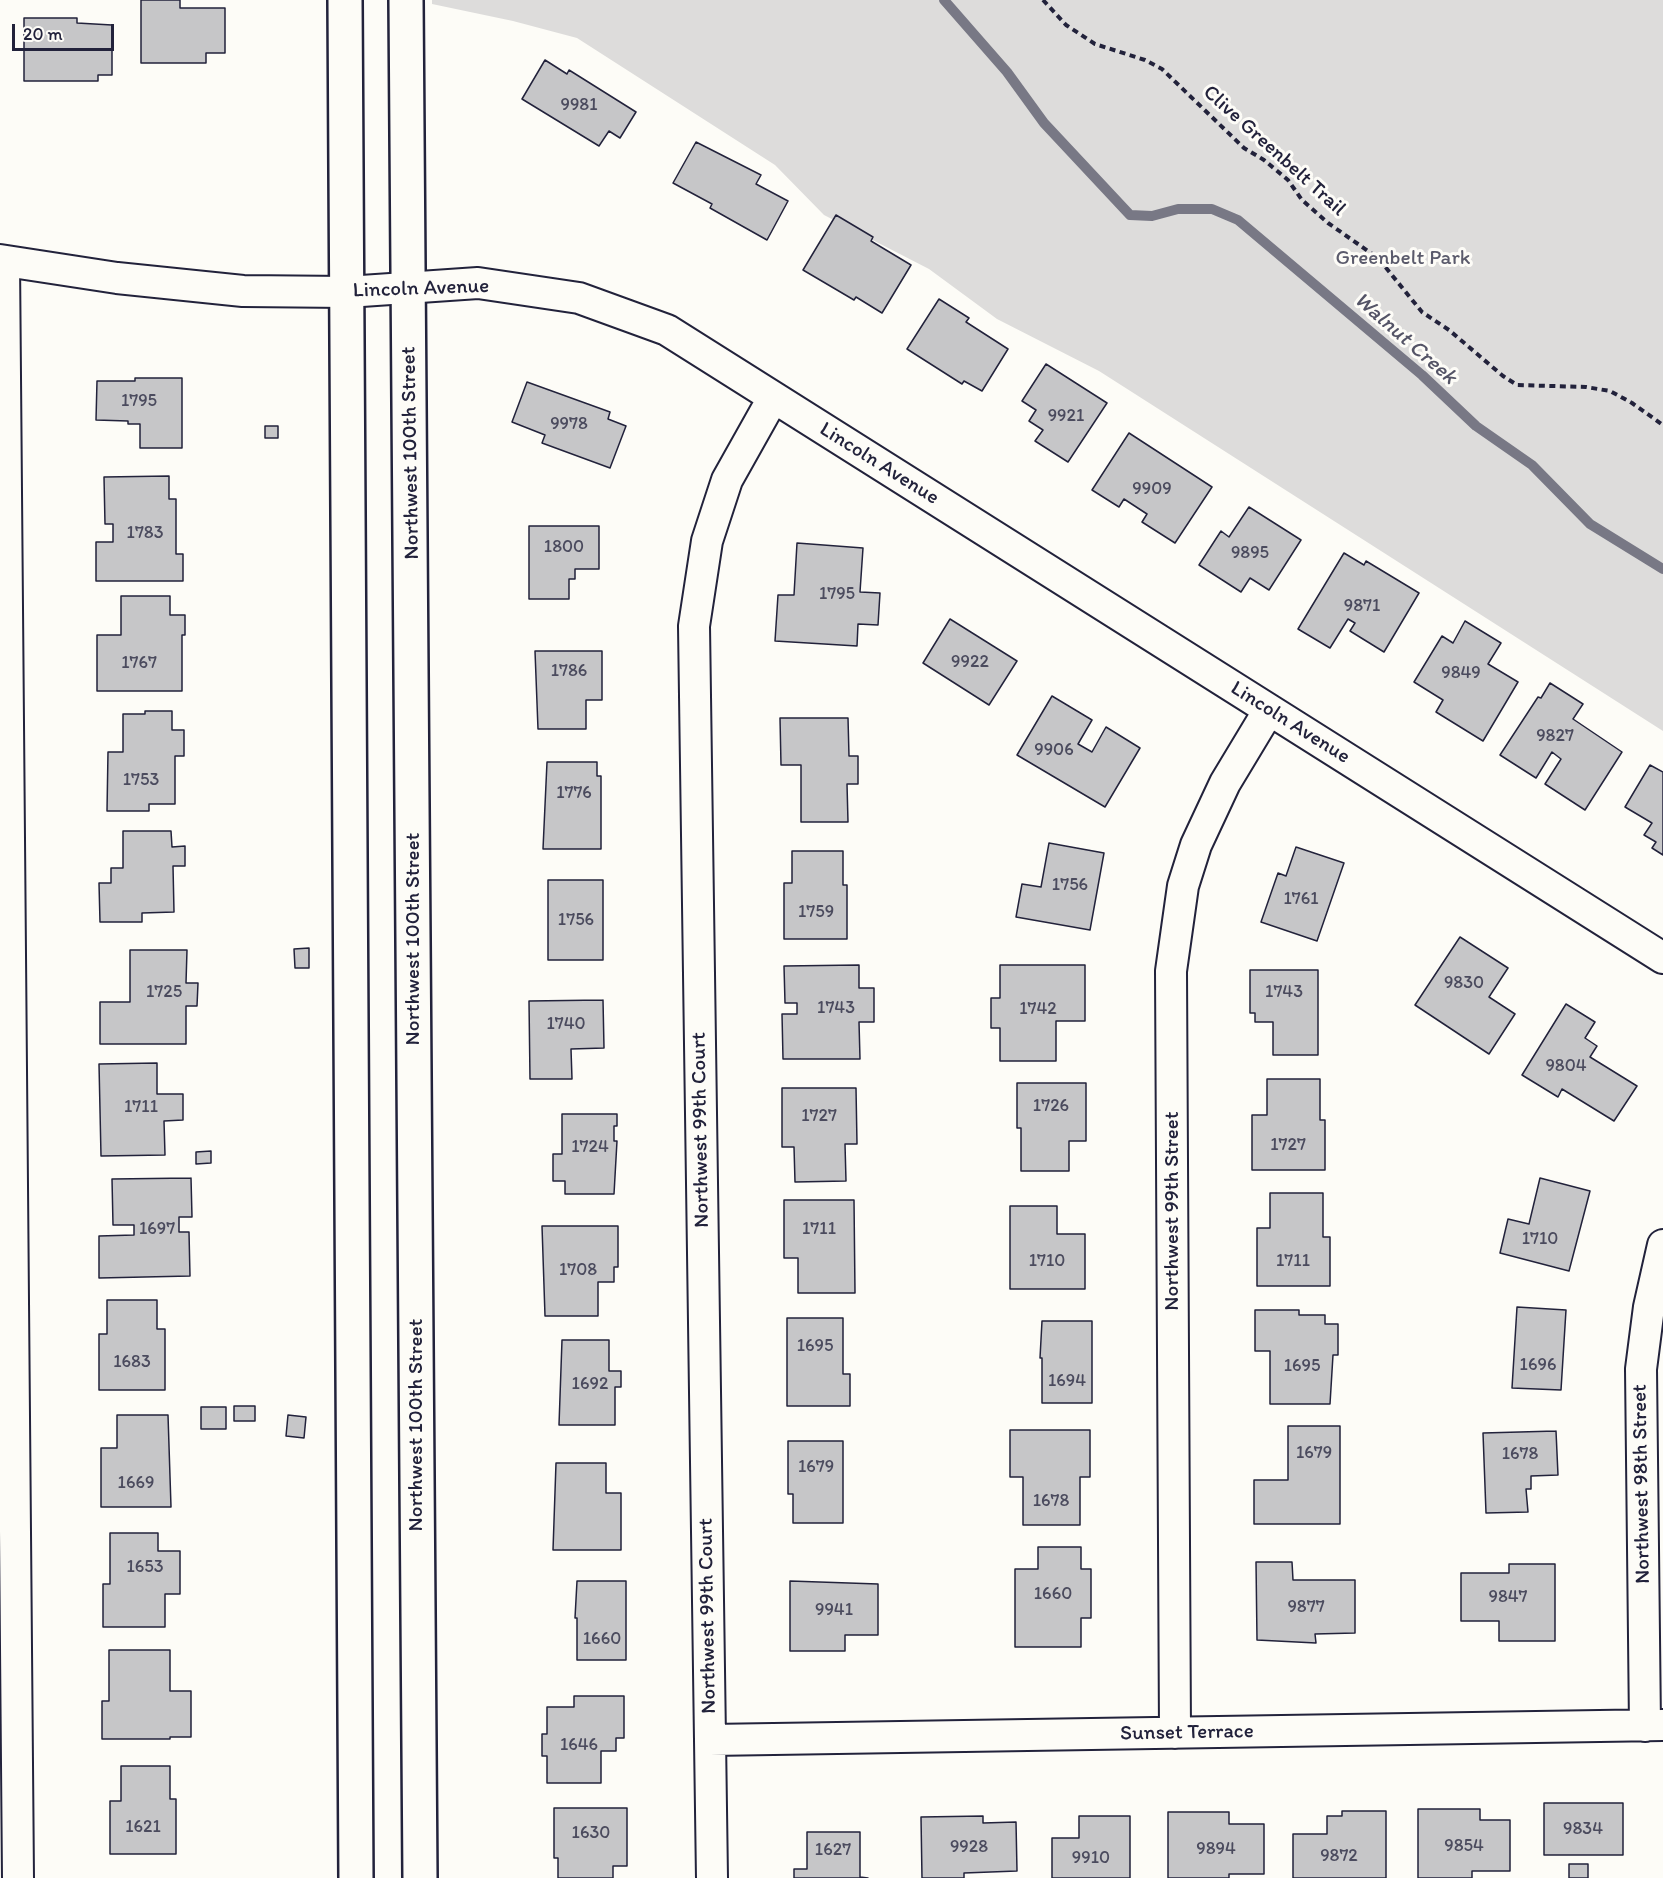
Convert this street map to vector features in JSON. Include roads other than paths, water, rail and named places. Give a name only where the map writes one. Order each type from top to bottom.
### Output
[{"type":"main road","points":[[345,0],[356,1878]]},
{"type":"main road","name":"Northwest 100th Street","points":[[406,0],[420,1878]]},
{"type":"street","name":"Lincoln Avenue","points":[[2,260],[117,278],[243,291],[346,292],[478,283],[579,298],[667,330],[1663,958]]},
{"type":"street","points":[[2,260],[18,1878]]},
{"type":"street","name":"Northwest 99th Court","points":[[712,1878],[694,626],[707,542],[727,480],[773,398]]},
{"type":"street","name":"Northwest 99th Street","points":[[1175,1733],[1172,971],[1183,886],[1196,845],[1225,783],[1269,710]]},
{"type":"street","name":"Northwest 98th Street","points":[[1654,1726],[1641,1369],[1648,1307],[1663,1245]]},
{"type":"street","name":"Sunset Terrace","points":[[710,1740],[1654,1726]]},
{"type":"waterway","name":"Walnut Creek","points":[[944,0],[1007,72],[1044,123],[1130,215],[1152,216],[1178,209],[1212,209],[1238,220],[1422,375],[1476,426],[1532,465],[1590,524],[1663,569]]},
{"type":"park label","name":"Greenbelt Park","points":[[1403,259]]}]
